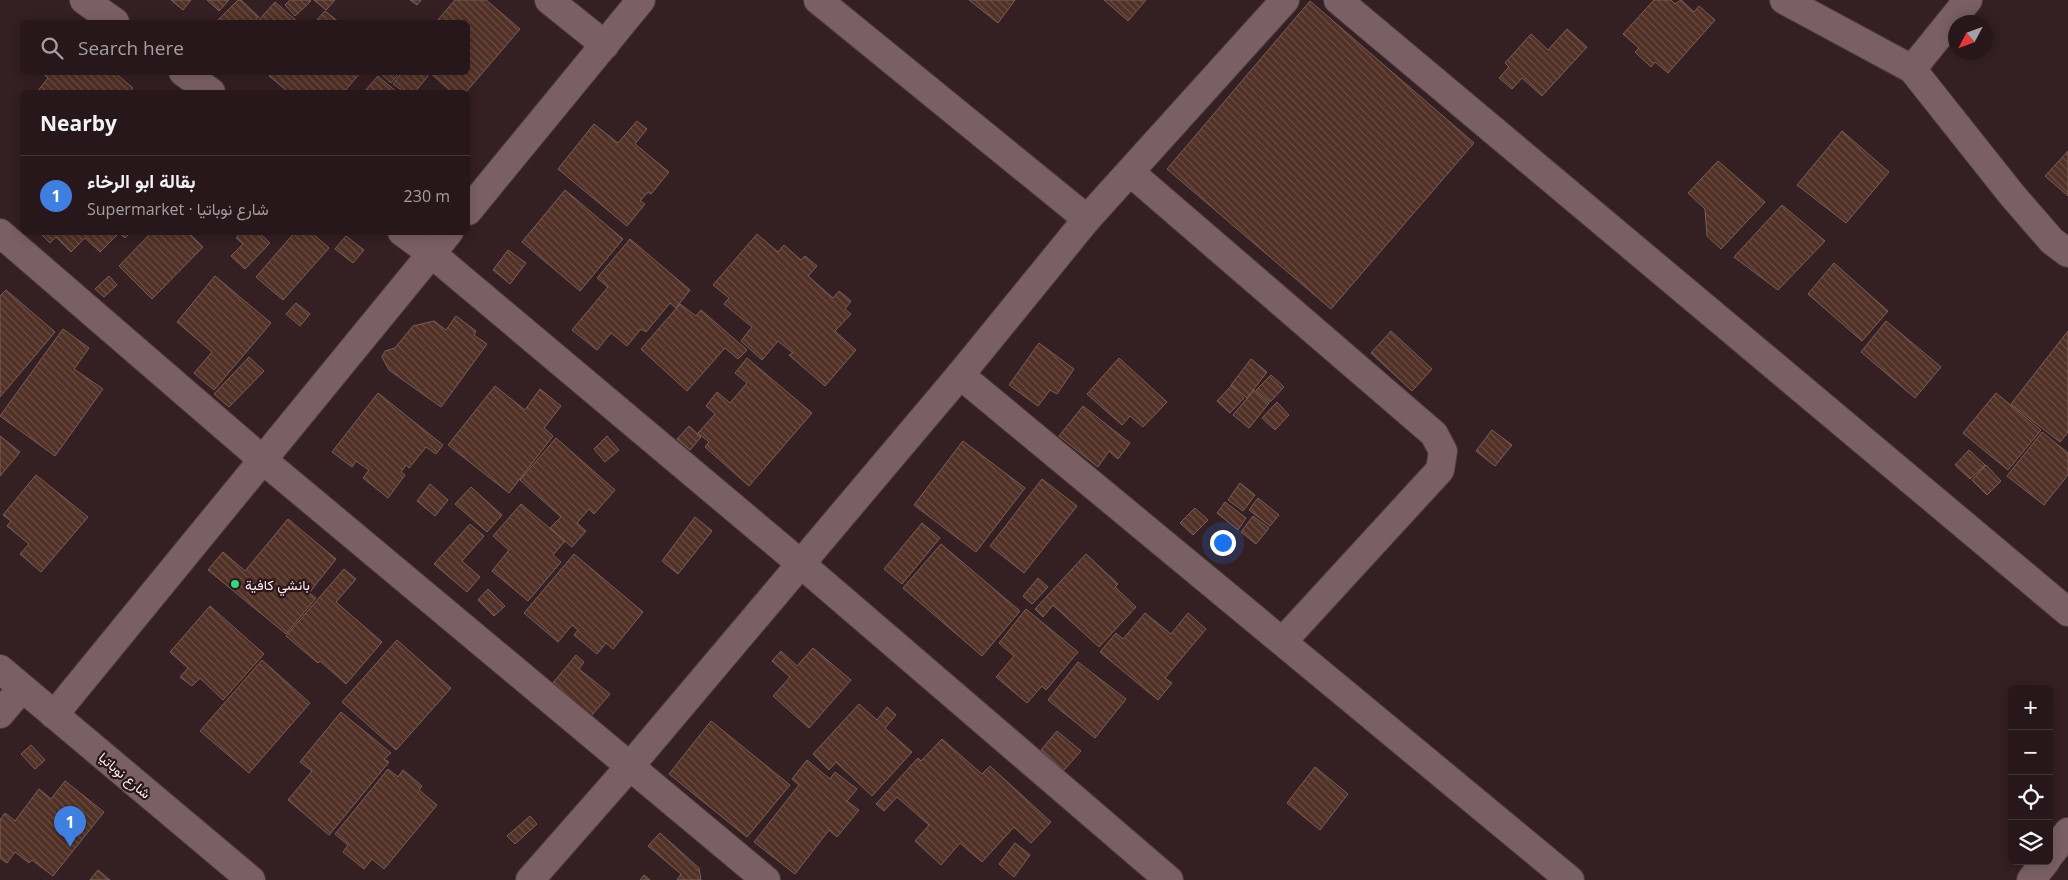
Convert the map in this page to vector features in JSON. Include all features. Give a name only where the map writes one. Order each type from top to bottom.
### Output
[{"type":"street","points":[[84,0],[112,20]]},
{"type":"street","points":[[549,0],[605,45]]},
{"type":"street","points":[[470,209],[641,0]]},
{"type":"street","points":[[818,0],[1088,219]]},
{"type":"street","points":[[530,880],[631,765],[801,564],[1088,219],[1285,0]]},
{"type":"street","points":[[1338,0],[2068,612]]},
{"type":"street","points":[[1784,0],[1912,69],[2012,195],[2052,241],[2068,253]]},
{"type":"street","points":[[1912,69],[1968,0]]},
{"type":"street","points":[[187,75],[208,90]]},
{"type":"street","points":[[1130,172],[1434,434],[1444,451],[1440,470],[1283,641]]},
{"type":"street","points":[[0,233],[262,460],[631,765],[766,880]]},
{"type":"street","points":[[406,235],[432,254],[801,564],[1169,880]]},
{"type":"street","points":[[54,715],[447,235]]},
{"type":"street","points":[[960,375],[1570,880]]},
{"type":"street","name":"شارع نوباتيا","points":[[0,669],[251,880]]},
{"type":"street","points":[[0,714],[22,688]]},
{"type":"street","points":[[2053,851],[2068,832]]},
{"type":"street","points":[[2031,880],[2043,865]]},
{"type":"building","points":[[171,0],[191,0],[183,10]]},
{"type":"building","points":[[207,0],[229,0],[219,11]]},
{"type":"building","points":[[238,0],[241,0],[259,17],[255,20],[218,20]]},
{"type":"building","points":[[290,0],[311,1],[295,16],[285,5]]},
{"type":"building","points":[[314,0],[335,0],[326,10]]},
{"type":"building","points":[[410,0],[421,0],[417,5]]},
{"type":"building","points":[[455,0],[486,0],[520,29],[468,90],[450,90],[432,75],[470,75],[470,20],[438,20]]},
{"type":"building","points":[[969,0],[1015,0],[998,23]]},
{"type":"building","points":[[1104,0],[1146,0],[1128,21]]},
{"type":"building","points":[[1654,0],[1671,0],[1675,4],[1681,0],[1694,12],[1699,6],[1715,20],[1668,73],[1655,62],[1651,67],[1635,52],[1639,48],[1623,34]]},
{"type":"building","points":[[1310,1],[1474,143],[1331,309],[1167,169]]},
{"type":"building","points":[[275,2],[296,20],[259,20]]},
{"type":"building","points":[[325,11],[336,20],[317,20]]},
{"type":"building","points":[[1567,29],[1587,47],[1542,96],[1522,78],[1512,89],[1499,78],[1509,67],[1505,63],[1531,34],[1548,50]]},
{"type":"building","points":[[44,75],[118,75],[133,88],[131,90],[39,90],[48,78]]},
{"type":"building","points":[[358,75],[346,90],[286,90],[269,76]]},
{"type":"building","points":[[382,75],[398,75],[391,83]]},
{"type":"building","points":[[400,75],[428,76],[417,90],[401,90],[393,84]]},
{"type":"building","points":[[378,76],[395,90],[366,90]]},
{"type":"building","points":[[637,121],[647,129],[635,144],[669,172],[651,194],[648,192],[640,201],[645,204],[627,226],[558,169],[594,124],[618,143]]},
{"type":"building","points":[[1842,131],[1889,172],[1846,223],[1797,185]]},
{"type":"building","points":[[2068,151],[2068,196],[2045,176]]},
{"type":"building","points":[[1718,161],[1765,202],[1721,249],[1707,236],[1705,209],[1688,193]]},
{"type":"building","points":[[565,190],[623,239],[580,291],[522,242]]},
{"type":"building","points":[[1782,205],[1825,241],[1778,290],[1734,257]]},
{"type":"building","points":[[757,234],[778,252],[784,245],[801,260],[805,256],[817,266],[808,276],[833,298],[839,291],[851,301],[845,309],[851,314],[835,331],[856,350],[825,386],[789,355],[793,353],[778,341],[762,360],[741,341],[752,327],[724,304],[729,298],[713,285]]},
{"type":"building","points":[[42,235],[117,235],[100,252],[85,238],[71,252],[56,237],[50,243]]},
{"type":"building","points":[[149,235],[191,235],[203,247],[152,299],[119,266]]},
{"type":"building","points":[[238,235],[261,235],[270,243],[245,269],[231,256],[243,244],[236,238]]},
{"type":"building","points":[[292,235],[314,235],[329,248],[283,300],[256,277]]},
{"type":"building","points":[[346,236],[364,250],[353,263],[335,249]]},
{"type":"building","points":[[630,239],[690,290],[676,308],[670,303],[646,332],[641,329],[627,346],[611,333],[597,350],[572,330],[608,287],[597,278]]},
{"type":"building","points":[[508,250],[526,263],[510,284],[493,270]]},
{"type":"building","points":[[1834,263],[1888,311],[1862,341],[1808,294]]},
{"type":"building","points":[[109,276],[117,285],[104,297],[95,289]]},
{"type":"building","points":[[215,276],[271,323],[214,390],[194,373],[212,352],[177,322]]},
{"type":"building","points":[[6,290],[55,332],[0,397],[0,296]]},
{"type":"building","points":[[296,303],[310,314],[300,326],[286,314]]},
{"type":"building","points":[[680,304],[696,316],[701,310],[747,350],[738,359],[725,348],[687,391],[641,349]]},
{"type":"building","points":[[456,316],[476,331],[474,335],[487,344],[441,407],[389,370],[382,357],[385,351],[395,348],[413,326],[434,321],[446,330]]},
{"type":"building","points":[[1886,321],[1941,367],[1915,398],[1861,352]]},
{"type":"building","points":[[63,329],[89,348],[74,369],[103,389],[55,456],[0,416]]},
{"type":"building","points":[[1391,331],[1432,369],[1412,391],[1371,353]]},
{"type":"building","points":[[2068,331],[2068,432],[2060,442],[2011,404]]},
{"type":"building","points":[[1039,343],[1074,369],[1057,394],[1050,390],[1038,406],[1009,385]]},
{"type":"building","points":[[249,357],[264,371],[229,407],[214,394]]},
{"type":"building","points":[[747,358],[812,413],[749,486],[705,447],[709,442],[698,433],[715,414],[706,406],[717,392],[730,403],[747,383],[735,373]]},
{"type":"building","points":[[1119,358],[1167,402],[1143,427],[1130,416],[1122,425],[1087,394]]},
{"type":"building","points":[[1251,359],[1267,372],[1247,398],[1231,385]]},
{"type":"building","points":[[1271,375],[1284,387],[1270,402],[1256,390]]},
{"type":"building","points":[[495,386],[525,410],[540,389],[561,406],[544,428],[553,436],[509,493],[448,445]]},
{"type":"building","points":[[1231,386],[1244,398],[1230,413],[1217,401]]},
{"type":"building","points":[[1254,390],[1269,403],[1249,428],[1233,415]]},
{"type":"building","points":[[378,393],[443,445],[436,454],[426,447],[409,468],[406,465],[401,472],[405,475],[388,498],[363,478],[369,470],[356,461],[352,467],[332,452]]},
{"type":"building","points":[[1996,393],[2041,430],[2008,470],[1963,433]]},
{"type":"building","points":[[1277,402],[1289,415],[1275,430],[1262,418]]},
{"type":"building","points":[[1083,406],[1130,443],[1118,459],[1109,451],[1098,467],[1059,436]]},
{"type":"building","points":[[689,426],[701,437],[690,450],[677,439]]},
{"type":"building","points":[[1492,430],[1512,445],[1495,466],[1476,451]]},
{"type":"building","points":[[2042,432],[2068,453],[2068,475],[2044,505],[2007,476]]},
{"type":"building","points":[[0,436],[20,452],[0,476]]},
{"type":"building","points":[[607,436],[619,450],[605,462],[594,449]]},
{"type":"building","points":[[556,438],[615,490],[594,514],[589,509],[577,523],[586,531],[572,547],[550,528],[561,517],[520,480]]},
{"type":"building","points":[[963,441],[1025,488],[976,552],[914,505]]},
{"type":"building","points":[[1969,450],[1985,465],[1970,479],[1955,465]]},
{"type":"building","points":[[1986,465],[2001,481],[1987,495],[1972,480]]},
{"type":"building","points":[[36,475],[88,517],[41,572],[20,554],[29,544],[7,526],[11,521],[3,515]]},
{"type":"building","points":[[1042,479],[1077,506],[1024,573],[990,546]]},
{"type":"building","points":[[1240,483],[1255,495],[1243,511],[1228,500]]},
{"type":"building","points":[[430,484],[448,500],[435,516],[417,501]]},
{"type":"building","points":[[471,487],[502,515],[487,532],[455,504]]},
{"type":"building","points":[[1258,498],[1279,515],[1270,526],[1249,510]]},
{"type":"building","points":[[1225,502],[1246,518],[1238,530],[1217,513]]},
{"type":"building","points":[[521,504],[565,541],[553,555],[561,562],[528,601],[492,571],[509,550],[493,536]]},
{"type":"building","points":[[1195,508],[1208,520],[1193,535],[1180,523]]},
{"type":"building","points":[[1253,516],[1269,528],[1256,544],[1241,532]]},
{"type":"building","points":[[695,517],[712,531],[678,574],[662,561]]},
{"type":"building","points":[[288,519],[336,559],[309,593],[316,598],[286,634],[208,570],[223,552],[245,571]]},
{"type":"building","points":[[922,523],[940,538],[902,584],[884,569]]},
{"type":"building","points":[[470,524],[484,536],[462,561],[480,577],[467,592],[434,564]]},
{"type":"building","points":[[941,544],[1020,611],[982,656],[903,588]]},
{"type":"building","points":[[574,554],[643,612],[613,649],[606,643],[597,654],[574,635],[578,630],[572,625],[558,642],[524,613]]},
{"type":"building","points":[[1086,554],[1118,584],[1115,587],[1136,607],[1099,647],[1053,605],[1043,617],[1035,609]]},
{"type":"building","points":[[344,569],[356,579],[336,602],[382,642],[346,684],[320,661],[318,663],[286,636]]},
{"type":"building","points":[[1038,578],[1048,587],[1032,604],[1023,596]]},
{"type":"building","points":[[488,589],[505,606],[494,616],[478,600]]},
{"type":"building","points":[[210,606],[264,654],[223,700],[200,678],[192,686],[180,677],[188,668],[170,652]]},
{"type":"building","points":[[1026,609],[1078,652],[1046,690],[1042,686],[1027,703],[996,677],[1014,656],[999,643]]},
{"type":"building","points":[[1145,613],[1171,634],[1188,613],[1206,629],[1165,678],[1172,683],[1158,700],[1100,652],[1116,633],[1123,639]]},
{"type":"building","points":[[397,640],[451,688],[396,750],[342,702]]},
{"type":"building","points":[[813,648],[851,680],[809,728],[773,696],[790,677],[772,661],[781,651],[797,666]]},
{"type":"building","points":[[576,655],[584,662],[579,669],[610,694],[591,716],[552,684]]},
{"type":"building","points":[[262,660],[310,703],[249,773],[200,731]]},
{"type":"building","points":[[1078,662],[1126,699],[1095,738],[1048,700]]},
{"type":"building","points":[[859,704],[877,720],[887,707],[896,715],[885,728],[912,752],[872,796],[836,762],[829,770],[813,754]]},
{"type":"building","points":[[341,712],[391,753],[384,759],[389,762],[329,835],[288,800],[312,771],[300,762]]},
{"type":"building","points":[[711,721],[790,785],[747,837],[669,774]]},
{"type":"building","points":[[1057,731],[1081,751],[1064,770],[1041,750]]},
{"type":"building","points":[[942,739],[982,774],[990,766],[1051,822],[1031,843],[1014,827],[982,862],[960,843],[941,865],[915,841],[929,825],[897,797],[884,811],[876,804],[918,758],[921,761]]},
{"type":"building","points":[[31,745],[45,760],[35,769],[21,754]]},
{"type":"building","points":[[807,760],[830,779],[835,772],[857,789],[847,801],[859,810],[837,837],[829,830],[795,874],[754,842],[799,785],[792,779]]},
{"type":"building","points":[[1315,767],[1348,794],[1320,830],[1287,803]]},
{"type":"building","points":[[388,769],[398,777],[403,770],[422,786],[419,790],[437,805],[384,869],[372,859],[364,869],[343,852],[348,845],[335,834]]},
{"type":"building","points":[[65,781],[104,812],[53,876],[32,860],[29,863],[15,852],[7,863],[0,858],[0,820],[5,813],[15,821],[39,789],[51,799]]},
{"type":"building","points":[[530,816],[537,824],[515,844],[507,836]]},
{"type":"building","points":[[660,833],[699,868],[701,880],[677,880],[681,874],[648,846]]},
{"type":"building","points":[[1015,843],[1030,855],[1014,877],[999,864]]},
{"type":"building","points":[[98,870],[110,880],[90,880]]},
{"type":"building","points":[[644,875],[650,880],[640,880]]},
{"type":"place","name":"بانشي كافية","points":[[235,584]]},
{"type":"place","name":"بقالة ابو الرخاء","points":[[70,847]]}]
